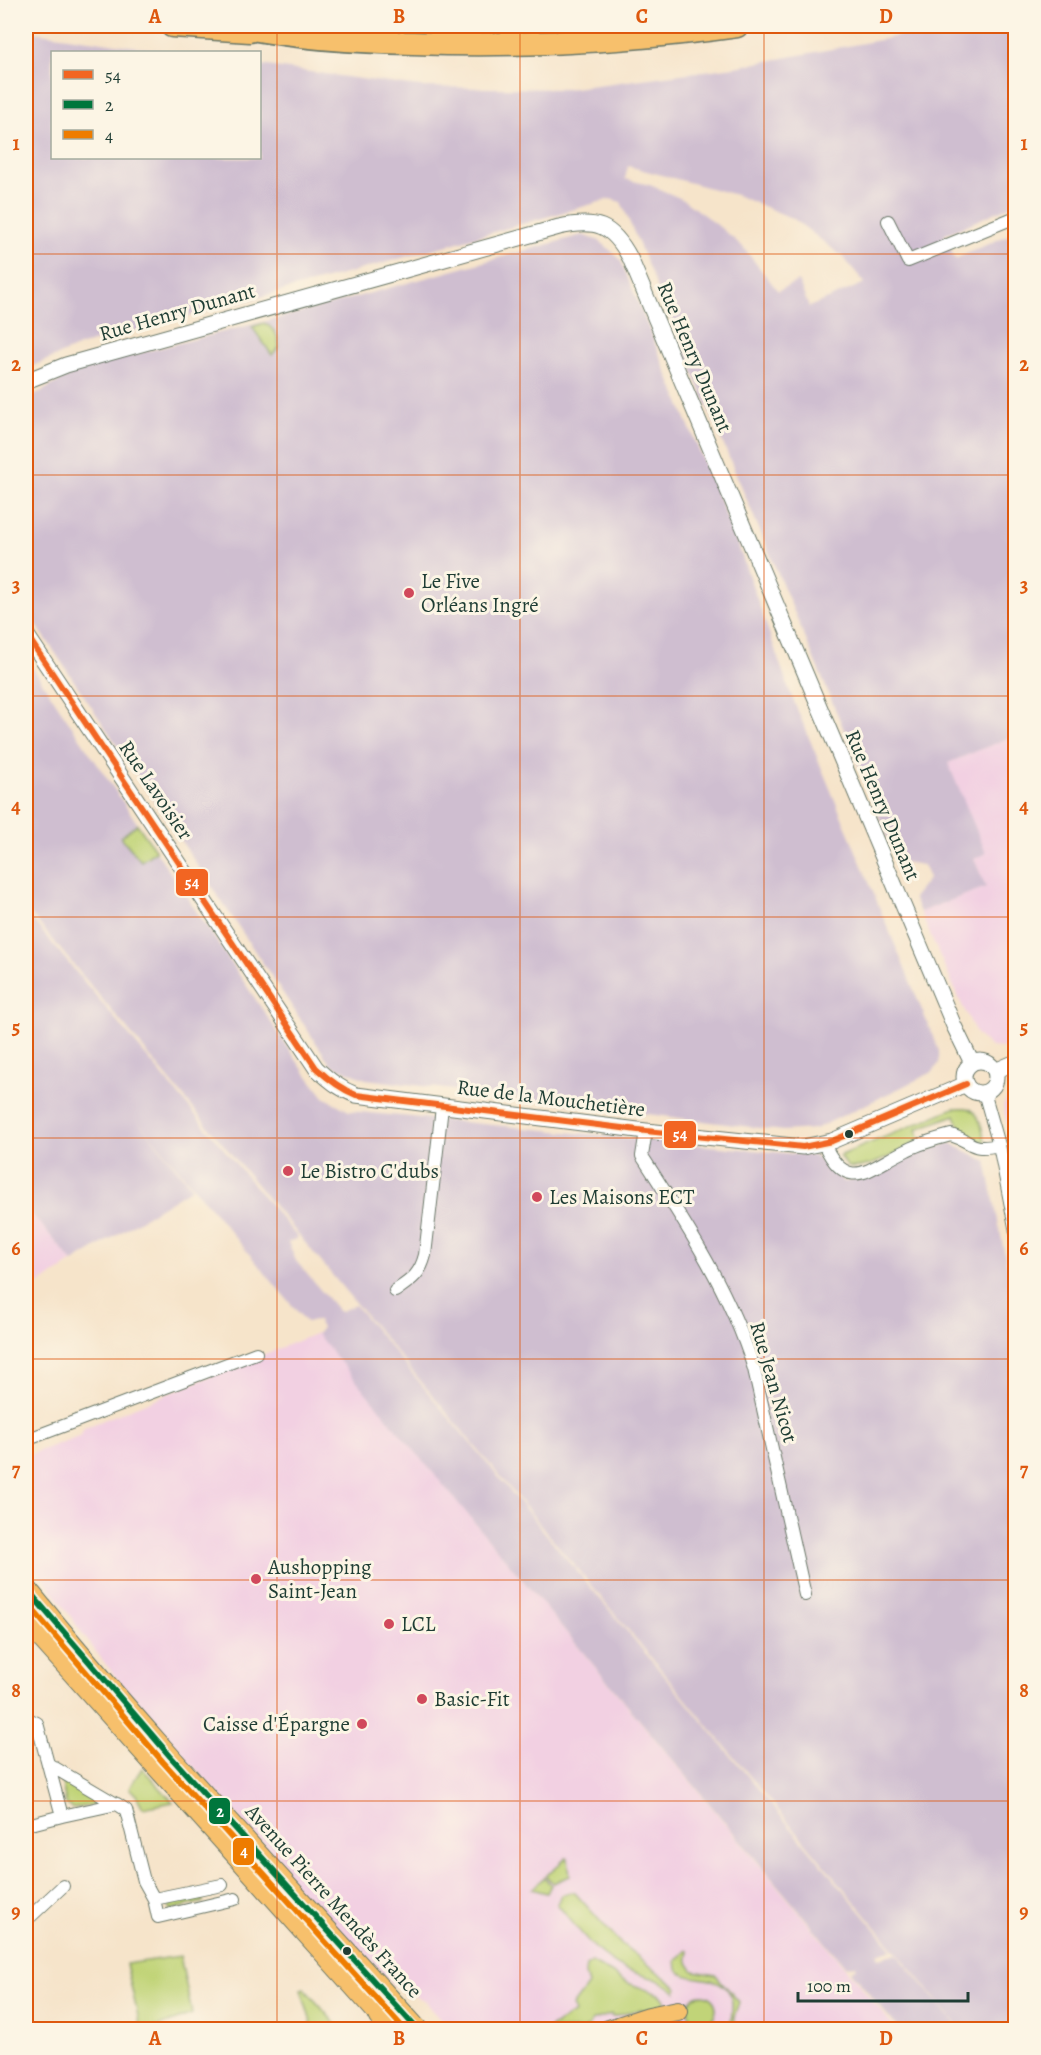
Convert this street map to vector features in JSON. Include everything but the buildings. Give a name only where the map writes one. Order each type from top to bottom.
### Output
[{"type":"highway","points":[[172,26],[357,41],[489,45],[621,39],[737,26]]},
{"type":"highway","points":[[236,26],[266,32]]},
{"type":"main road","name":"Avenue Pierre Mendès France","points":[[26,1588],[85,1661],[418,2030]]},
{"type":"main road","name":"Avenue Pierre Mendès France","points":[[26,1621],[376,2011],[390,2030]]},
{"type":"main road","points":[[395,2004],[413,2011],[430,2030]]},
{"type":"main road","points":[[609,2030],[649,2017],[668,2018]]},
{"type":"main road","points":[[628,2030],[668,2018]]},
{"type":"street","points":[[888,221],[908,261],[1016,217]]},
{"type":"street","name":"Rue Henry Dunant","points":[[26,381],[66,365],[559,227],[581,222],[595,224],[610,231],[622,242],[630,258],[945,1005],[972,1063]]},
{"type":"street","name":"Rue Lavoisier","points":[[26,634],[310,1059],[336,1085]]},
{"type":"street","points":[[985,1062],[995,1071],[995,1082],[989,1090],[973,1091],[966,1084],[964,1075],[972,1063],[985,1062]]},
{"type":"street","points":[[995,1071],[1016,1062]]},
{"type":"street","name":"Rue de la Mouchetière","points":[[336,1085],[356,1095],[442,1107],[646,1131],[812,1147],[966,1084]]},
{"type":"street","points":[[984,1092],[999,1145],[1016,1232]]},
{"type":"street","points":[[394,1291],[414,1278],[421,1268],[442,1107]]},
{"type":"street","name":"Rue Jean Nicot","points":[[646,1131],[642,1156],[685,1222],[743,1334],[754,1369],[805,1595]]},
{"type":"street","points":[[824,1144],[831,1160],[838,1168],[852,1174],[871,1169],[912,1147],[951,1135],[982,1149],[999,1145]]},
{"type":"street","points":[[26,1440],[256,1353]]},
{"type":"street","points":[[26,1718],[37,1723],[62,1816]]},
{"type":"street","points":[[48,1764],[126,1810],[144,1881],[154,1899],[158,1917],[235,1899]]},
{"type":"street","points":[[35,1823],[116,1804]]},
{"type":"street","points":[[154,1899],[222,1885]]},
{"type":"street","points":[[26,1917],[31,1916],[63,1886]]},
{"type":"shaded area","points":[[940,26],[1015,26],[1015,204],[944,235],[955,259],[1015,232],[1016,676],[1009,679],[1015,695],[1015,735],[948,763],[986,853],[974,859],[986,887],[920,912],[913,898],[929,878],[923,865],[897,861],[850,744],[621,202],[610,199],[82,345],[26,369],[26,31],[164,51],[51,51],[51,159],[261,159],[261,65],[419,87],[566,89],[735,67],[885,39]],"holes":[[[628,166],[736,195],[794,219],[842,256],[865,283],[809,307],[798,281],[778,291],[742,246],[682,199],[650,185],[625,179]]]},
{"type":"shaded area","points":[[582,235],[600,241],[620,259],[738,545],[790,692],[939,1051],[939,1063],[933,1072],[815,1129],[783,1131],[366,1079],[331,1065],[26,609],[26,400],[85,367],[302,312]]},
{"type":"shaded area","points":[[26,658],[301,1067],[324,1097],[349,1111],[815,1156],[844,1182],[871,1176],[908,1156],[950,1143],[986,1161],[1016,1311],[1015,2029],[961,2029],[26,908]]},
{"type":"shaded area","points":[[1015,735],[1015,1042],[1003,1048],[991,1047],[977,1035],[920,912],[986,887],[974,859],[985,853],[948,763]]},
{"type":"shaded area","points":[[26,912],[298,1238],[288,1242],[296,1261],[339,1312],[355,1305],[892,1949],[877,1954],[879,1958],[896,1953],[960,2029],[899,2029],[850,1971],[857,1967],[856,1965],[846,1967],[317,1334],[322,1328],[318,1321],[306,1322],[133,1115],[192,1188],[73,1262],[26,1207]]},
{"type":"shaded area","points":[[1015,1082],[1015,1167],[1003,1106]]},
{"type":"shaded area","points":[[26,1207],[73,1262],[26,1293]]},
{"type":"shaded area","points":[[317,1333],[896,2029],[449,2029],[424,2000],[393,1985],[352,1941],[341,1938],[245,1833],[239,1817],[194,1767],[179,1758],[26,1558],[26,1456],[81,1435],[84,1428]]},
{"type":"green space","points":[[264,323],[273,330],[278,339],[279,347],[272,355],[252,327]]},
{"type":"green space","points":[[137,824],[156,851],[141,861],[121,837]]},
{"type":"green space","points":[[954,1108],[966,1108],[973,1111],[980,1124],[985,1142],[967,1140],[955,1115],[917,1129],[920,1141],[875,1163],[848,1167],[839,1156]]},
{"type":"green space","points":[[142,1768],[173,1802],[143,1808],[129,1788]]},
{"type":"green space","points":[[67,1781],[98,1799],[96,1804],[73,1809],[66,1804],[62,1782]]},
{"type":"green space","points":[[568,1858],[570,1876],[553,1883],[546,1876]]},
{"type":"green space","points":[[544,1877],[551,1885],[547,1893],[532,1889]]},
{"type":"green space","points":[[575,1893],[618,1941],[678,1988],[676,1992],[657,1980],[625,1969],[596,1949],[557,1904],[561,1895]]},
{"type":"green space","points":[[201,1894],[203,1902],[170,1910],[169,1902]]},
{"type":"green space","points":[[687,1950],[689,1952],[688,1962],[694,1971],[716,1975],[739,2002],[734,2017],[737,2029],[731,2026],[732,2001],[723,1985],[716,1981],[691,1977],[677,1969],[676,1961]]},
{"type":"green space","points":[[180,1956],[192,2014],[152,2029],[141,2029],[126,1964]]},
{"type":"green space","points":[[592,1962],[628,1983],[661,1995],[665,2000],[665,2006],[612,2017],[611,2014],[592,2021],[589,2027],[583,2029],[547,2030],[575,2012],[572,2006],[588,1985],[585,1974],[586,1966]]},
{"type":"green space","points":[[304,1988],[338,2029],[313,2029],[301,1989]]},
{"type":"green space","points":[[702,1995],[712,1999],[716,2009],[712,2019],[702,2023],[692,2019],[688,2009],[692,1999]]},
{"type":"transit line","name":"54","points":[[26,634],[316,1068],[350,1093],[646,1131],[803,1147],[832,1141],[966,1084]]},
{"type":"transit line","name":"2","points":[[26,1588],[170,1756],[418,2030]]},
{"type":"transit line","name":"4","points":[[26,1602],[163,1762],[405,2030]]},
{"type":"place","name":"Le Five Orléans Ingré","points":[[409,593]]},
{"type":"place","name":"Le Bistro C'dubs","points":[[288,1171]]},
{"type":"place","name":"Les Maisons ECT","points":[[537,1197]]},
{"type":"place","name":"Aushopping Saint-Jean","points":[[256,1579]]},
{"type":"place","name":"LCL","points":[[389,1624]]},
{"type":"place","name":"Basic-Fit","points":[[422,1699]]},
{"type":"place","name":"Caisse d'Épargne","points":[[362,1724]]}]
